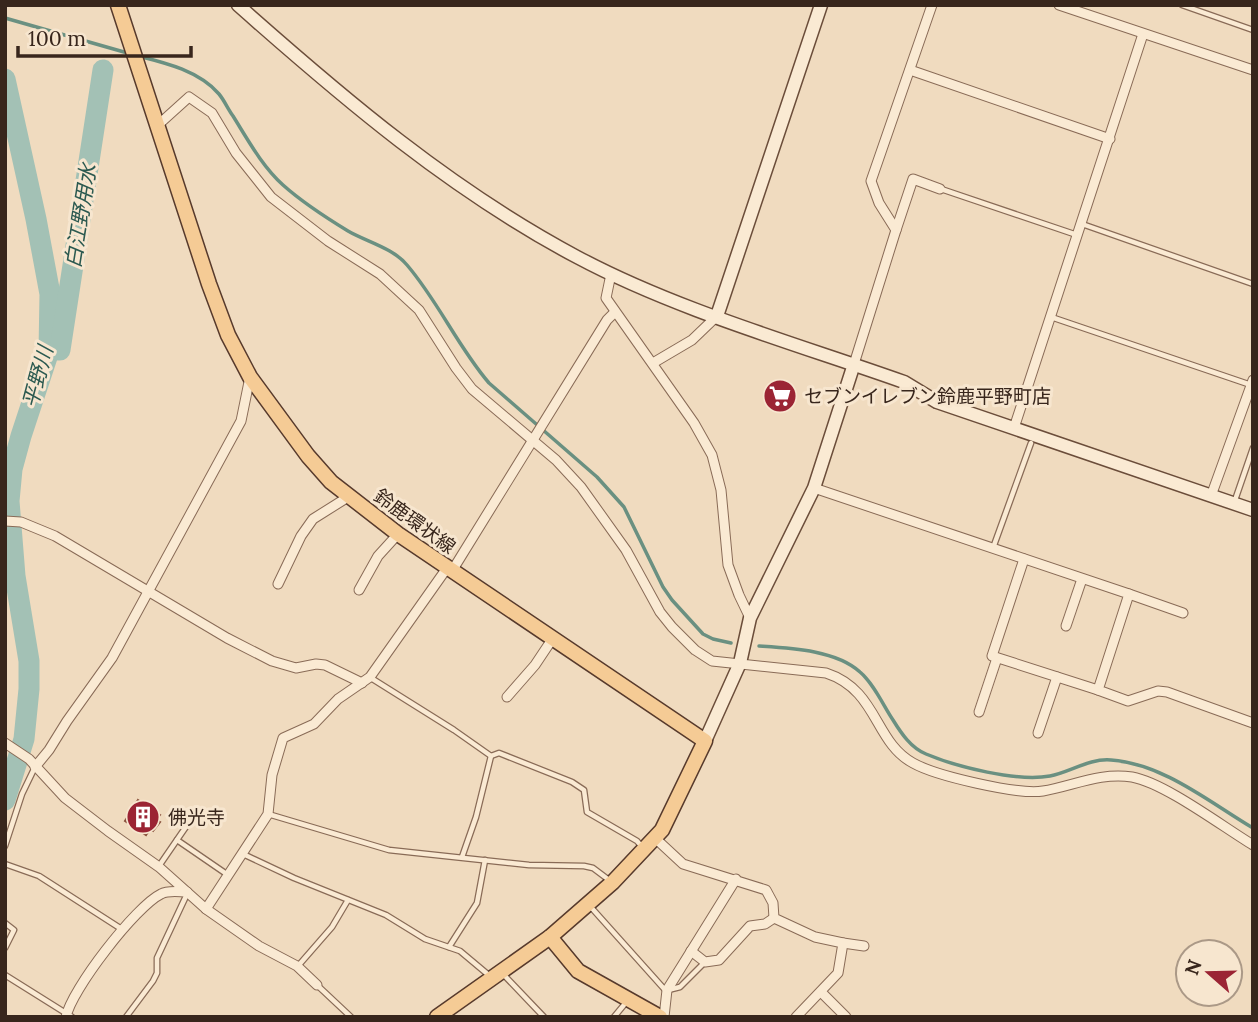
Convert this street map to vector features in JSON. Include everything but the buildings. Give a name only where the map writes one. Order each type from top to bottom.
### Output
[{"type":"main road","name":"鈴鹿環状線","points":[[118,5],[228,335],[250,377],[308,456],[348,496],[398,534],[705,741]]},
{"type":"main road","points":[[437,1017],[550,937],[613,882],[655,838],[669,818],[705,741]]},
{"type":"main road","points":[[550,937],[578,971],[662,1017]]},
{"type":"street","points":[[238,5],[381,129],[458,185],[578,258],[717,316],[904,382],[937,402],[1253,510]]},
{"type":"street","points":[[653,363],[692,340],[717,316],[821,5]]},
{"type":"street","points":[[896,230],[879,203],[872,181],[932,5]]},
{"type":"street","points":[[1059,5],[1253,70]]},
{"type":"street","points":[[1014,428],[1143,34]]},
{"type":"street","points":[[910,70],[1110,139]]},
{"type":"street","points":[[158,125],[189,97],[212,113],[236,153],[271,197],[380,274],[401,292],[419,310],[465,381],[534,438],[581,487],[626,550],[650,596],[672,627],[704,658],[712,662],[826,673],[839,677],[853,686],[894,746],[914,764],[978,784],[1039,792],[1090,778],[1131,777],[1160,788],[1253,845]]},
{"type":"street","points":[[705,741],[740,663],[750,618],[814,488],[913,179],[940,189]]},
{"type":"street","points":[[611,274],[606,298],[694,423],[712,455],[721,490],[728,565],[750,618]]},
{"type":"street","points":[[206,909],[268,814],[272,775],[283,738],[313,724],[338,699],[366,680],[449,569],[550,414],[607,320],[615,312]]},
{"type":"street","points":[[32,763],[98,680],[148,592],[241,421],[250,377]]},
{"type":"street","points":[[1211,496],[1252,382]]},
{"type":"street","points":[[814,488],[1183,613]]},
{"type":"street","points":[[278,584],[301,536],[313,519],[348,496]]},
{"type":"street","points":[[5,521],[21,522],[55,536],[148,592],[272,661],[296,668],[316,664],[366,680]]},
{"type":"street","points":[[359,590],[378,556],[398,534]]},
{"type":"street","points":[[1024,559],[992,656],[1129,701],[1158,691],[1167,692],[1253,723]]},
{"type":"street","points":[[1066,626],[1082,579]]},
{"type":"street","points":[[1098,690],[1129,594]]},
{"type":"street","points":[[507,697],[535,665],[552,638]]},
{"type":"street","points":[[979,712],[997,658]]},
{"type":"street","points":[[1038,733],[1057,677]]},
{"type":"street","points":[[8,744],[32,763],[65,798],[158,866],[206,909],[259,946],[297,966],[317,985]]},
{"type":"street","points":[[655,838],[683,864],[766,890],[773,903],[774,918]]},
{"type":"street","points":[[662,1017],[667,991],[736,879]]},
{"type":"street","points":[[68,1015],[69,1004],[93,968],[148,901],[164,892],[187,892]]},
{"type":"street","points":[[774,918],[815,937],[864,946]]},
{"type":"street","points":[[691,951],[705,962],[719,960],[750,926],[765,924],[774,918]]},
{"type":"street","points":[[796,1017],[838,973],[843,943]]},
{"type":"street","points":[[821,992],[846,1017]]},
{"type":"lane","points":[[1182,5],[1253,30]]},
{"type":"lane","points":[[940,189],[1077,235]]},
{"type":"lane","points":[[1081,224],[1253,284]]},
{"type":"lane","points":[[1051,316],[1252,382]]},
{"type":"lane","points":[[993,549],[1031,443]]},
{"type":"lane","points":[[1234,504],[1253,448]]},
{"type":"lane","points":[[366,680],[454,730],[491,756]]},
{"type":"lane","points":[[491,756],[499,753],[572,782],[584,790],[587,812],[637,841],[643,849]]},
{"type":"lane","points":[[462,857],[476,817],[491,756]]},
{"type":"lane","points":[[5,846],[32,763]]},
{"type":"lane","points":[[268,814],[389,850],[424,856],[462,857],[529,865],[584,866],[593,868],[613,882]]},
{"type":"lane","points":[[158,866],[192,817]]},
{"type":"lane","points":[[177,840],[229,875]]},
{"type":"lane","points":[[243,854],[386,915],[425,939],[465,954],[495,974],[544,1017]]},
{"type":"lane","points":[[449,947],[477,903],[485,860]]},
{"type":"lane","points":[[5,864],[39,876],[123,930]]},
{"type":"lane","points":[[128,1016],[157,974],[157,958],[187,892]]},
{"type":"lane","points":[[297,966],[332,927],[348,900]]},
{"type":"lane","points":[[588,904],[667,991],[680,987],[705,962]]},
{"type":"lane","points":[[5,923],[14,930],[5,948]]},
{"type":"lane","points":[[5,975],[68,1015]]},
{"type":"lane","points":[[317,985],[351,1017]]},
{"type":"lane","points":[[614,1017],[628,1000]]},
{"type":"waterway","points":[[5,18],[131,54]]},
{"type":"waterway","points":[[138,56],[182,69],[202,79],[221,96],[275,178],[339,226],[401,259],[429,294],[489,383],[597,477],[624,507],[672,600],[703,634],[731,643]]},
{"type":"waterway","name":"白江野用水","points":[[58,350],[103,70]]},
{"type":"waterway","name":"平野川","points":[[5,79],[50,294],[49,351],[12,469],[9,501],[15,576],[29,661],[29,689],[24,739],[5,800]]},
{"type":"waterway","points":[[759,646],[812,652],[850,665],[870,682],[907,740],[921,751],[939,759],[987,772],[1021,777],[1050,776],[1095,761],[1131,763],[1168,776],[1253,828]]},
{"type":"place","name":"セブンイレブン鈴鹿平野町店","points":[[780,396]]},
{"type":"place","name":"佛光寺","points":[[143,817]]}]
